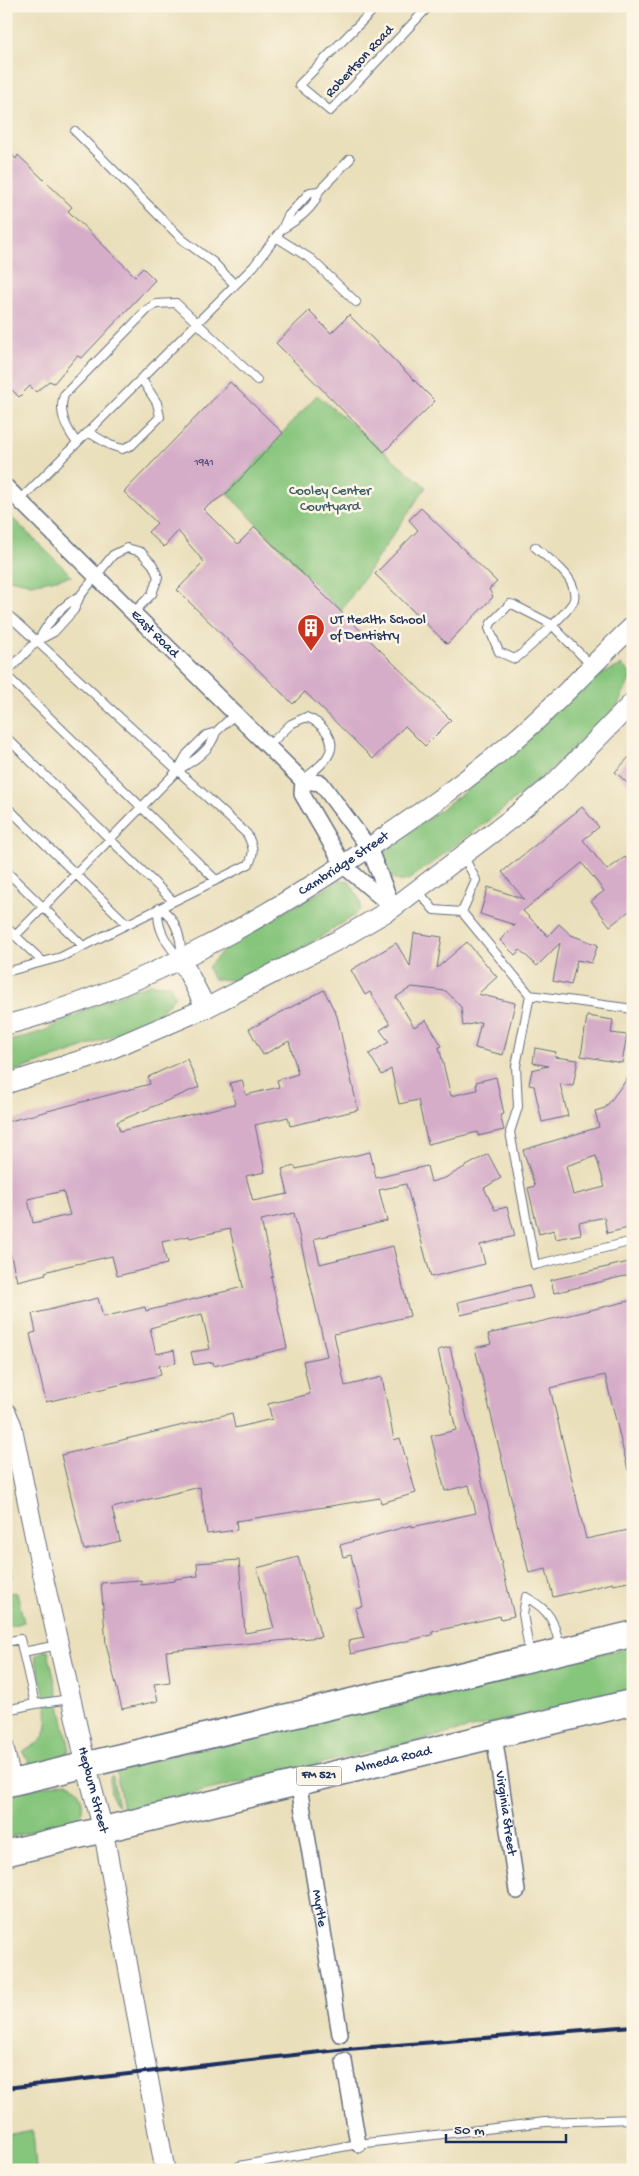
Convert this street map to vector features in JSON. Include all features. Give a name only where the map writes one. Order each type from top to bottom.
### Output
[{"type":"main road","points":[[12,1783],[633,1634]]},
{"type":"main road","name":"Almeda Road","points":[[6,1853],[633,1702]]},
{"type":"street","name":"East Road","points":[[6,487],[303,781],[321,783],[369,848],[393,908]]},
{"type":"street","name":"Cambridge Street","points":[[6,1025],[47,1014],[105,992],[181,959],[271,911],[344,866],[446,795],[516,739],[592,667],[629,638]]},
{"type":"street","points":[[6,1084],[97,1055],[206,1008],[342,938],[393,908],[555,782],[633,702]]},
{"type":"street","points":[[303,781],[302,794],[344,866],[393,908]]},
{"type":"street","points":[[181,959],[206,1008]]},
{"type":"street","name":"Hepburn Street","points":[[6,1412],[12,1426],[39,1558],[86,1765],[103,1829],[166,2170]]},
{"type":"street","name":"Virginia Street","points":[[494,1735],[517,1891]]},
{"type":"street","name":"Myrtle","points":[[298,1782],[340,2034]]},
{"type":"street","points":[[344,2061],[358,2144]]},
{"type":"lane","name":"Robertson Road","points":[[377,6],[299,85],[330,112],[430,6]]},
{"type":"lane","points":[[74,131],[183,240],[213,262],[234,284]]},
{"type":"lane","points":[[20,500],[254,266],[282,229],[299,218],[317,198],[319,190],[350,159]]},
{"type":"lane","points":[[276,237],[311,259],[356,302]]},
{"type":"lane","points":[[77,443],[65,426],[62,402],[64,395],[148,309],[156,304],[176,303],[257,380]]},
{"type":"lane","points":[[88,432],[110,446],[122,450],[132,445],[160,417],[157,403],[141,378]]},
{"type":"lane","points":[[134,612],[152,594],[158,577],[153,565],[141,552],[127,548],[113,555],[80,596],[74,610],[54,632],[37,641],[6,674],[216,880]]},
{"type":"lane","points":[[535,548],[570,581],[574,594],[573,603],[551,624],[515,659],[499,652],[489,628],[491,623],[510,604],[551,624],[592,667]]},
{"type":"lane","points":[[6,613],[247,834],[254,854],[249,864],[61,957],[6,972]]},
{"type":"lane","points":[[16,936],[178,770],[194,762],[213,742],[216,732],[235,714]]},
{"type":"lane","points":[[268,746],[291,724],[306,717],[315,720],[324,728],[331,738],[332,746],[323,764],[303,781]]},
{"type":"lane","points":[[6,737],[173,901]]},
{"type":"lane","points":[[6,806],[127,924]]},
{"type":"lane","points":[[462,912],[476,880],[463,855]]},
{"type":"lane","points":[[6,871],[83,946]]},
{"type":"lane","points":[[417,890],[434,910],[462,912],[530,995],[633,1009]]},
{"type":"lane","points":[[159,908],[169,913],[179,936],[182,943],[181,959]]},
{"type":"lane","points":[[159,908],[157,918],[169,948],[181,959]]},
{"type":"lane","points":[[6,927],[42,961]]},
{"type":"lane","points":[[530,995],[516,1066],[518,1106],[510,1132],[535,1265],[633,1241]]},
{"type":"lane","points":[[531,1660],[523,1614],[526,1597],[542,1606],[547,1612],[555,1625],[561,1652]]},
{"type":"lane","points":[[6,1642],[20,1639],[35,1704]]},
{"type":"lane","points":[[23,1652],[60,1645]]},
{"type":"lane","points":[[6,1710],[72,1698]]},
{"type":"lane","points":[[6,1731],[12,1783]]},
{"type":"lane","points":[[240,2170],[239,2166],[358,2144],[545,2122],[633,2119]]},
{"type":"green space","name":"Cooley Center Courtyard","points":[[317,395],[426,487],[341,611],[227,493]]},
{"type":"green space","points":[[6,512],[72,576],[31,584],[6,578]]},
{"type":"green space","points":[[622,665],[632,675],[618,705],[550,770],[491,819],[410,879],[400,881],[392,877],[382,858],[386,850],[475,784],[582,686]]},
{"type":"green space","points":[[341,880],[349,881],[360,900],[361,909],[354,916],[260,971],[233,980],[213,979],[208,967],[230,943]]},
{"type":"green space","points":[[149,984],[170,985],[175,996],[158,1016],[150,1021],[77,1050],[6,1074],[6,1042],[44,1031],[99,1003]]},
{"type":"green space","points":[[6,1547],[13,1578],[6,1576]]},
{"type":"green space","points":[[6,1592],[17,1593],[24,1622],[6,1627]]},
{"type":"green space","points":[[633,1646],[633,1690],[123,1810],[116,1771],[120,1768]]},
{"type":"green space","points":[[48,1651],[70,1750],[59,1760],[31,1766],[23,1752],[39,1742],[44,1735],[47,1725],[46,1701],[35,1656]]},
{"type":"green space","points":[[112,1775],[118,1806],[113,1800],[111,1793],[110,1777]]},
{"type":"green space","points":[[66,1782],[76,1789],[81,1799],[82,1811],[77,1821],[6,1838],[6,1794]]},
{"type":"green space","points":[[33,2130],[36,2170],[6,2170],[6,2135]]},
{"type":"building","points":[[6,148],[16,159],[18,155],[72,207],[68,211],[135,276],[143,268],[155,280],[82,358],[77,356],[54,383],[49,381],[36,392],[30,386],[19,397],[6,384]]},
{"type":"building","points":[[309,311],[331,333],[349,315],[435,401],[384,452],[276,343]]},
{"type":"building","name":"UT Health School of Dentistry","points":[[230,382],[283,433],[227,493],[203,509],[238,544],[255,527],[451,720],[425,746],[405,726],[373,759],[305,692],[293,704],[177,590],[204,562],[178,531],[164,547],[148,532],[157,523],[124,492]]},
{"type":"building","points":[[421,508],[497,582],[489,589],[493,597],[447,644],[375,574],[418,530],[409,520]]},
{"type":"building","points":[[633,753],[633,788],[615,772]]},
{"type":"building","points":[[582,807],[599,827],[583,840],[607,870],[625,857],[633,867],[633,908],[610,926],[591,901],[604,891],[582,863],[523,911],[548,936],[559,924],[571,935],[598,945],[591,963],[577,960],[571,985],[553,981],[560,943],[537,966],[520,950],[515,955],[500,940],[515,925],[480,914],[488,887],[524,899],[502,872]]},
{"type":"building","points":[[414,933],[442,937],[437,968],[467,942],[497,977],[478,994],[515,1003],[503,1055],[475,1048],[481,1022],[463,1026],[461,1007],[446,991],[412,987],[396,997],[414,1027],[426,1020],[442,1046],[439,1047],[451,1096],[477,1090],[476,1082],[496,1077],[504,1114],[500,1115],[504,1130],[478,1136],[478,1132],[428,1144],[418,1100],[399,1104],[391,1069],[382,1075],[369,1054],[389,1042],[380,1030],[390,1024],[370,992],[365,995],[351,970],[396,943],[410,966]]},
{"type":"building","points":[[324,990],[337,1016],[358,1110],[290,1126],[288,1117],[255,1125],[265,1172],[246,1176],[253,1201],[288,1194],[282,1169],[295,1166],[296,1169],[370,1152],[376,1178],[427,1166],[431,1182],[445,1178],[488,1154],[501,1178],[484,1188],[495,1210],[507,1207],[515,1236],[480,1245],[485,1264],[431,1277],[406,1184],[379,1190],[387,1221],[314,1239],[320,1264],[393,1246],[410,1316],[334,1334],[345,1386],[382,1377],[394,1440],[400,1438],[416,1493],[381,1503],[380,1498],[236,1521],[237,1530],[207,1534],[200,1487],[112,1508],[120,1541],[84,1550],[61,1455],[232,1413],[235,1428],[272,1419],[268,1404],[310,1394],[303,1361],[327,1356],[294,1213],[261,1220],[273,1276],[271,1277],[287,1348],[214,1366],[213,1362],[194,1365],[191,1352],[210,1349],[202,1314],[150,1328],[156,1354],[174,1350],[176,1363],[159,1366],[161,1375],[46,1402],[30,1334],[36,1332],[32,1314],[98,1298],[103,1317],[145,1307],[146,1311],[243,1287],[230,1229],[162,1242],[167,1264],[117,1276],[112,1256],[63,1267],[45,1272],[46,1274],[17,1281],[6,1236],[6,1122],[150,1084],[148,1077],[187,1059],[199,1087],[117,1122],[120,1131],[235,1104],[230,1083],[242,1080],[246,1095],[279,1087],[277,1080],[298,1074],[289,1041],[263,1055],[249,1029]],"holes":[[[63,1191],[70,1215],[33,1223],[28,1199]]]},
{"type":"building","points":[[587,1016],[613,1020],[611,1033],[627,1035],[622,1063],[581,1056]]},
{"type":"building","points":[[535,1048],[556,1052],[555,1057],[578,1060],[573,1086],[560,1084],[568,1116],[542,1122],[534,1086],[529,1085],[532,1070],[548,1066],[533,1063]]},
{"type":"building","points":[[633,1071],[633,1227],[607,1233],[604,1217],[579,1223],[581,1234],[556,1239],[554,1230],[539,1234],[528,1188],[535,1186],[523,1150],[599,1127],[595,1111],[605,1108]],"holes":[[[596,1156],[605,1187],[573,1195],[566,1166]]]},
{"type":"building","points":[[633,1261],[633,1274],[554,1293],[551,1280]]},
{"type":"building","points":[[529,1285],[533,1298],[461,1315],[458,1302]]},
{"type":"building","points":[[633,1300],[633,1469],[628,1470],[605,1375],[550,1388],[586,1539],[633,1529],[633,1581],[613,1585],[613,1583],[553,1597],[546,1569],[529,1573],[475,1348],[491,1344],[488,1334]]},
{"type":"building","points":[[450,1347],[514,1616],[501,1619],[500,1616],[432,1632],[432,1635],[351,1654],[348,1641],[364,1638],[355,1608],[363,1606],[351,1555],[343,1557],[340,1545],[412,1525],[412,1527],[476,1513],[469,1485],[445,1491],[431,1436],[456,1430],[438,1350]]},
{"type":"building","points":[[298,1557],[321,1637],[166,1651],[170,1682],[154,1684],[158,1701],[122,1709],[106,1644],[101,1583],[141,1580],[141,1585],[175,1581],[175,1579],[198,1576],[197,1563],[239,1560],[245,1633],[274,1628],[257,1568]]},
{"type":"railway","points":[[6,2088],[347,2049],[633,2026]]},
{"type":"place","name":"UT Health School of Dentistry","points":[[311,652]]}]
